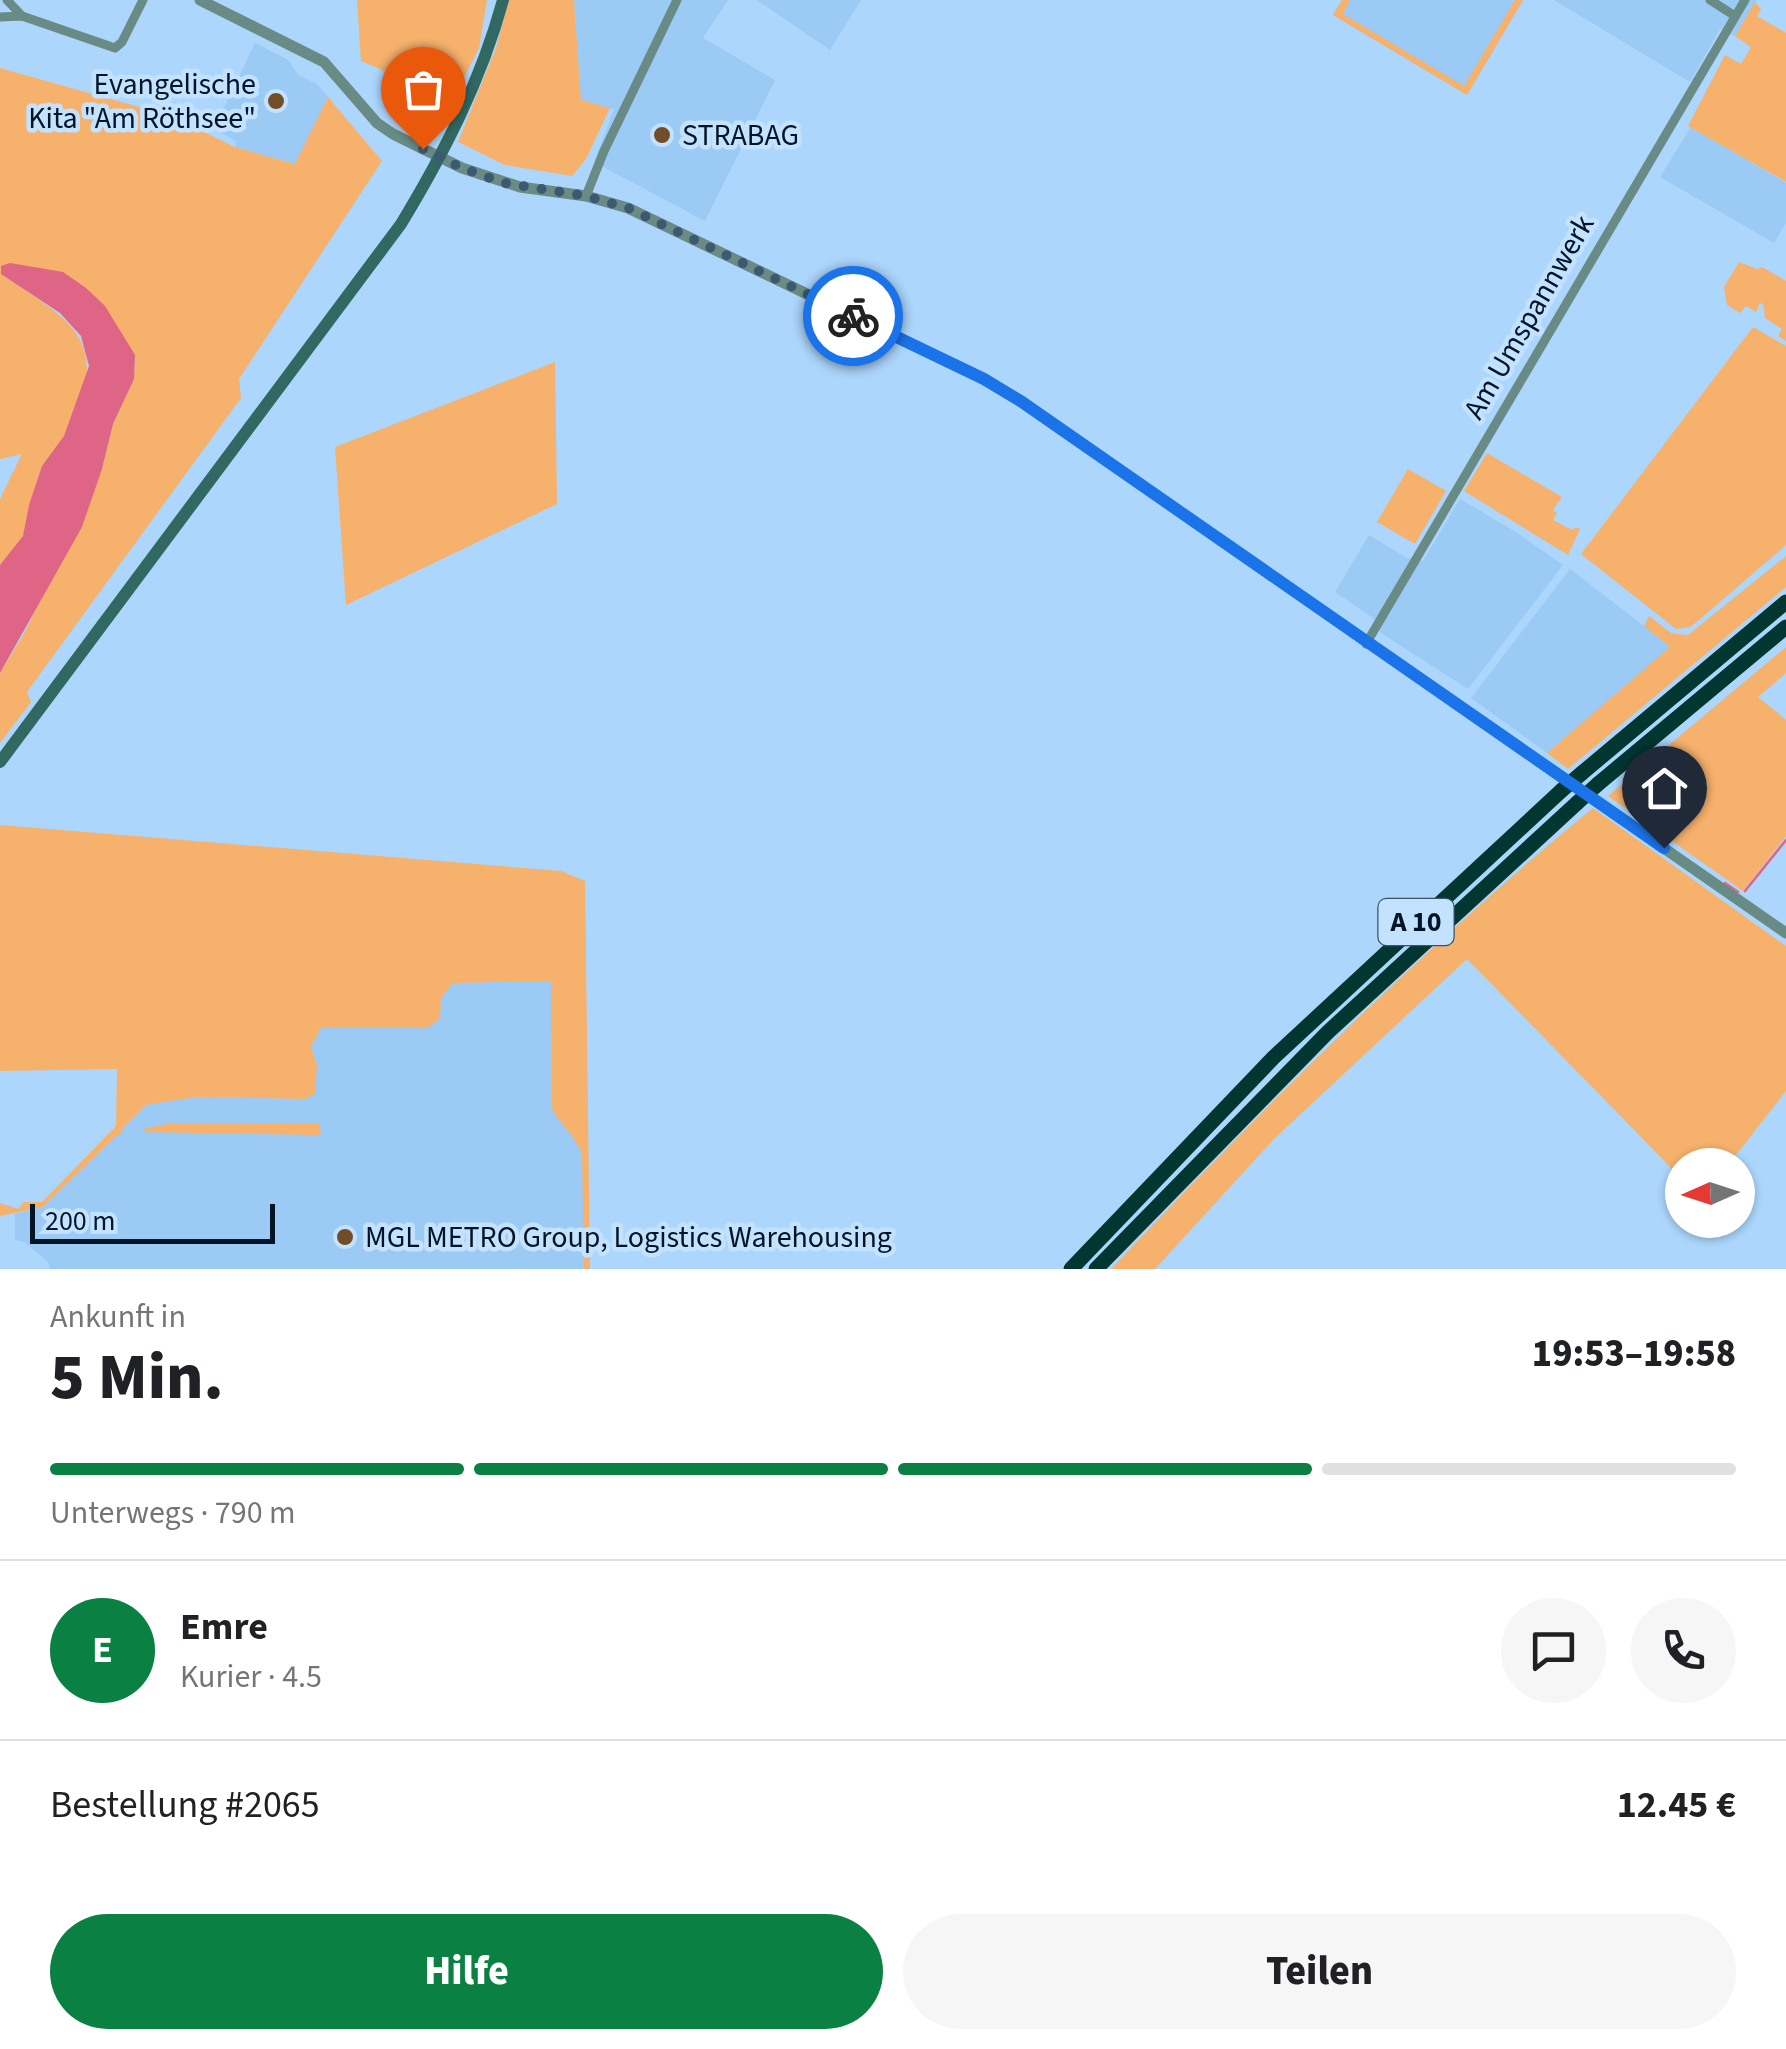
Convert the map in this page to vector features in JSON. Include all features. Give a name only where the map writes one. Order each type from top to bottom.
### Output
[{"type":"highway","name":"A 10","points":[[1072,1269],[1274,1057],[1562,790],[1786,602]]},
{"type":"highway","name":"A 10","points":[[1096,1269],[1328,1032],[1598,784],[1786,627]]},
{"type":"highway","points":[[1058,1269],[1097,1241]]},
{"type":"main road","points":[[0,762],[400,224],[440,158],[480,70],[503,0]]},
{"type":"street","points":[[7,0],[22,16]]},
{"type":"street","points":[[0,17],[22,16],[115,48],[122,42],[142,0]]},
{"type":"street","points":[[200,0],[324,62],[378,123],[440,158],[520,188],[610,201],[648,216],[984,379],[1786,933]]},
{"type":"street","points":[[586,196],[677,0]]},
{"type":"street","points":[[1710,0],[1735,16]]},
{"type":"street","name":"Am Umspannwerk","points":[[1366,644],[1745,0]]},
{"type":"shaded area","points":[[357,0],[487,0],[479,48],[453,100],[361,61]]},
{"type":"shaded area","points":[[509,0],[574,0],[581,100],[610,108],[586,159],[572,176],[505,165],[458,142],[496,48]]},
{"type":"shaded area","points":[[574,0],[728,0],[703,38],[775,80],[705,221],[594,162],[614,109],[581,101]]},
{"type":"shaded area","points":[[757,0],[861,0],[830,50]]},
{"type":"shaded area","points":[[1342,0],[1523,0],[1467,95],[1333,15]]},
{"type":"shaded area","points":[[1342,0],[1350,0],[1343,14],[1464,86],[1515,0],[1523,0],[1467,95],[1333,15]]},
{"type":"shaded area","points":[[1554,0],[1757,0],[1735,36],[1720,29],[1690,82]]},
{"type":"shaded area","points":[[1755,2],[1761,9],[1757,16],[1786,33],[1786,182],[1688,126],[1725,55],[1741,64],[1751,47],[1735,36]]},
{"type":"shaded area","name":"Evangelische Kita \"Am Röthsee\"","points":[[255,43],[288,60],[298,75],[317,84],[328,97],[295,164],[235,147],[236,141],[214,129]]},
{"type":"shaded area","points":[[0,68],[171,116],[235,147],[295,164],[328,97],[382,161],[239,379],[241,398],[27,692],[31,702],[0,743],[0,673],[25,632],[102,469],[113,424],[134,379],[135,355],[1,274],[67,322],[86,357],[86,378],[64,436],[39,476],[23,535],[0,565],[0,499],[22,454],[0,459]]},
{"type":"shaded area","points":[[1691,127],[1786,183],[1786,223],[1774,243],[1660,177]]},
{"type":"shaded area","points":[[1739,262],[1757,269],[1762,267],[1786,281],[1786,341],[1778,336],[1782,329],[1765,318],[1763,304],[1756,312],[1746,306],[1740,313],[1727,305],[1724,287]]},
{"type":"shaded area","points":[[10,263],[63,272],[86,288],[105,306],[135,355],[134,379],[113,424],[82,527],[0,673],[0,565],[23,536],[42,466],[64,436],[89,366],[81,336],[60,313],[1,274],[1,266]]},
{"type":"shaded area","points":[[1753,327],[1786,346],[1786,545],[1690,627],[1676,629],[1581,554]]},
{"type":"shaded area","points":[[555,362],[557,504],[346,605],[335,447]]},
{"type":"shaded area","points":[[1487,453],[1562,497],[1553,510],[1557,513],[1553,520],[1572,530],[1580,529],[1568,555],[1464,491]]},
{"type":"shaded area","points":[[1408,469],[1446,491],[1415,544],[1377,522]]},
{"type":"shaded area","points":[[1460,499],[1563,565],[1468,689],[1381,633],[1372,617],[1335,592],[1369,535],[1407,558],[1423,561]]},
{"type":"shaded area","points":[[1786,556],[1786,587],[1568,769],[1547,753],[1670,647],[1644,626],[1649,616],[1671,633],[1688,635]]},
{"type":"shaded area","points":[[1570,569],[1671,647],[1547,753],[1471,698]]},
{"type":"shaded area","points":[[1786,647],[1786,673],[1758,697],[1786,720],[1786,836],[1743,891],[1608,796]]},
{"type":"shaded area","points":[[1593,808],[1786,946],[1786,1091],[1741,1148],[1665,1148],[1665,1162],[1467,959],[1274,1139],[1155,1269],[1111,1269],[1345,1031]]},
{"type":"shaded area","points":[[0,825],[561,871],[585,881],[590,1269],[584,1269],[582,1154],[552,1109],[551,981],[453,983],[441,998],[440,1018],[428,1028],[321,1028],[311,1047],[317,1065],[315,1094],[305,1099],[197,1097],[146,1105],[119,1136],[43,1207],[0,1216],[0,1203],[18,1209],[24,1202],[42,1202],[116,1126],[117,1069],[0,1071]]},
{"type":"shaded area","points":[[552,981],[552,1108],[587,1110],[589,1269],[50,1269],[48,1262],[25,1242],[15,1240],[15,1214],[43,1207],[117,1126],[124,1127],[146,1105],[197,1097],[305,1099],[317,1065],[311,1047],[321,1028],[428,1028],[440,1018],[441,998],[452,983]]},
{"type":"shaded area","points":[[167,1124],[319,1124],[321,1132],[142,1132]]},
{"type":"waterway","points":[[1745,891],[1786,840]]},
{"type":"waterway","points":[[1725,883],[1738,892]]},
{"type":"way so far","points":[[423,149],[462,168],[520,188],[610,201],[853,316]]},
{"type":"place","name":"Evangelische Kita \"Am Röthsee\"","points":[[276,101]]},
{"type":"place","name":"STRABAG","points":[[662,135]]},
{"type":"place","name":"MGL METRO Group, Logistics Warehousing","points":[[345,1237]]},
{"type":"route","points":[[853,316],[984,379],[1022,402],[1664,848]]}]
